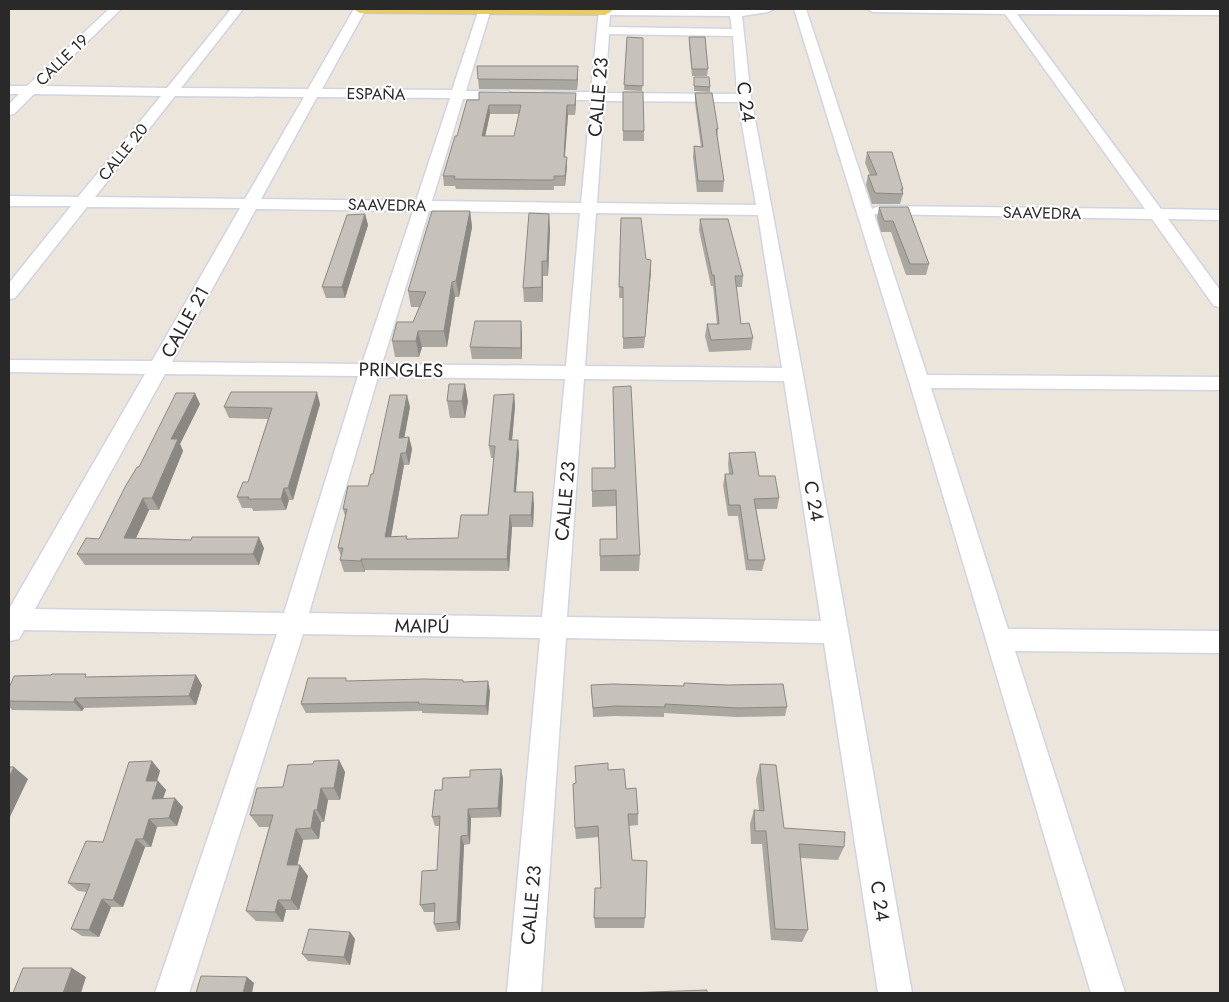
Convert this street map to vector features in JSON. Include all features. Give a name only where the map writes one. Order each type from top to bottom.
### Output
[{"type":"main road","points":[[360,9],[485,9],[605,17]]},
{"type":"street","name":"CALLE 19","points":[[9,111],[115,9]]},
{"type":"street","name":"CALLE 20","points":[[9,294],[237,9]]},
{"type":"street","name":"CALLE 21","points":[[12,624],[360,9]]},
{"type":"street","points":[[172,993],[293,624],[370,370],[485,9]]},
{"type":"street","points":[[605,17],[737,18],[768,9]]},
{"type":"street","points":[[800,9],[919,381],[1108,993]]},
{"type":"street","points":[[873,9],[1220,12]]},
{"type":"street","points":[[1009,10],[1220,302]]},
{"type":"street","points":[[605,17],[737,18]]},
{"type":"street","name":"CALLE 23","points":[[524,993],[605,17]]},
{"type":"street","name":"C 24","points":[[737,18],[744,98],[765,210],[895,993]]},
{"type":"street","name":"ESPAÑA","points":[[9,90],[744,98]]},
{"type":"street","name":"SAAVEDRA","points":[[9,200],[765,210]]},
{"type":"street","name":"SAAVEDRA","points":[[864,211],[1220,215]]},
{"type":"street","name":"PRINGLES","points":[[9,366],[792,375]]},
{"type":"street","points":[[919,381],[1220,383]]},
{"type":"street","name":"MAIPÚ","points":[[12,624],[293,624],[836,632]]},
{"type":"street","points":[[998,640],[1220,642]]},
{"type":"building","points":[[627,37],[643,38],[643,86],[624,85]]},
{"type":"building","points":[[689,37],[705,37],[708,69],[692,69]]},
{"type":"building","points":[[477,66],[578,66],[577,80],[478,79]]},
{"type":"building","points":[[694,77],[709,77],[710,87],[694,86]]},
{"type":"building","points":[[479,92],[576,93],[575,105],[567,105],[564,157],[567,157],[565,176],[554,176],[554,180],[536,180],[454,179],[455,176],[443,176],[467,100],[479,100]],"holes":[[[489,105],[521,105],[514,136],[482,136]]]},
{"type":"building","points":[[623,92],[643,92],[644,131],[623,131]]},
{"type":"building","points":[[695,93],[712,93],[724,181],[698,181],[694,146],[703,147]]},
{"type":"building","points":[[867,152],[892,152],[903,194],[875,193],[868,175],[877,175]]},
{"type":"building","points":[[879,207],[908,207],[929,264],[910,264],[893,221],[884,221]]},
{"type":"building","points":[[432,211],[470,211],[456,281],[452,282],[444,331],[418,331],[416,341],[392,341],[397,322],[413,322],[426,292],[408,291]]},
{"type":"building","points":[[529,213],[549,214],[547,261],[542,261],[542,287],[523,288]]},
{"type":"building","points":[[365,214],[342,287],[322,287],[347,215]]},
{"type":"building","points":[[621,218],[641,218],[646,259],[651,260],[645,337],[623,338],[623,287],[619,287]]},
{"type":"building","points":[[700,219],[728,219],[743,276],[735,276],[741,324],[749,323],[753,338],[711,340],[707,324],[719,324],[714,275],[712,275]]},
{"type":"building","points":[[475,321],[521,321],[521,348],[470,347]]},
{"type":"building","points":[[449,384],[465,384],[462,401],[447,401]]},
{"type":"building","points":[[631,386],[640,555],[600,556],[600,539],[617,539],[616,490],[592,491],[592,468],[615,468],[613,387]]},
{"type":"building","points":[[231,392],[317,392],[288,488],[284,488],[281,499],[237,497],[243,482],[248,482],[272,408],[224,407]]},
{"type":"building","points":[[176,393],[195,393],[171,439],[178,439],[152,498],[143,498],[124,538],[191,540],[192,537],[259,537],[253,554],[77,554],[86,538],[99,539],[125,487],[137,467],[139,467]]},
{"type":"building","points":[[514,394],[509,440],[518,440],[514,492],[533,492],[531,515],[510,515],[507,559],[340,560],[343,548],[338,548],[347,509],[343,509],[348,486],[368,486],[371,474],[373,474],[390,395],[407,395],[399,438],[409,437],[406,453],[401,453],[385,537],[407,536],[406,539],[458,538],[461,515],[488,515],[495,446],[489,446],[494,395]]},
{"type":"building","points":[[755,452],[759,476],[775,476],[779,498],[754,499],[765,560],[748,560],[740,505],[729,505],[725,474],[733,474],[729,453]]},
{"type":"building","points":[[86,674],[85,677],[196,675],[189,696],[75,698],[74,702],[9,701],[9,688],[14,676]]},
{"type":"building","points":[[308,678],[346,678],[346,681],[424,679],[463,680],[463,682],[488,681],[486,706],[419,704],[419,702],[301,704]]},
{"type":"building","points":[[684,683],[727,685],[783,684],[787,707],[738,708],[665,704],[665,707],[615,706],[593,708],[591,685],[684,686]]},
{"type":"building","points":[[339,760],[334,788],[321,788],[311,828],[296,829],[287,865],[300,865],[291,900],[278,900],[275,912],[246,911],[273,815],[250,815],[257,788],[283,787],[288,765]]},
{"type":"building","points":[[152,761],[146,781],[158,781],[152,799],[175,798],[169,818],[149,819],[143,839],[136,839],[113,900],[102,899],[89,930],[71,929],[90,884],[68,883],[86,841],[103,842],[129,762]]},
{"type":"building","points":[[608,763],[608,770],[624,769],[626,789],[636,788],[638,814],[628,814],[632,860],[647,861],[645,918],[594,918],[595,888],[601,888],[598,826],[575,828],[573,784],[576,783],[575,766]]},
{"type":"building","points":[[760,764],[776,765],[784,828],[845,832],[844,847],[799,844],[808,930],[775,929],[766,831],[755,831],[754,810],[764,811]]},
{"type":"building","points":[[9,767],[14,767],[9,777]]},
{"type":"building","points":[[501,769],[498,808],[468,809],[468,835],[461,836],[457,922],[434,924],[435,903],[420,905],[422,871],[437,870],[440,816],[432,817],[435,790],[442,790],[443,778],[470,777],[470,770]]},
{"type":"building","points":[[309,929],[350,932],[344,957],[302,954]]},
{"type":"building","points":[[23,968],[72,968],[63,993],[13,993]]},
{"type":"building","points":[[201,976],[247,977],[243,993],[196,993]]},
{"type":"building","points":[[707,990],[707,993],[625,993]]}]
